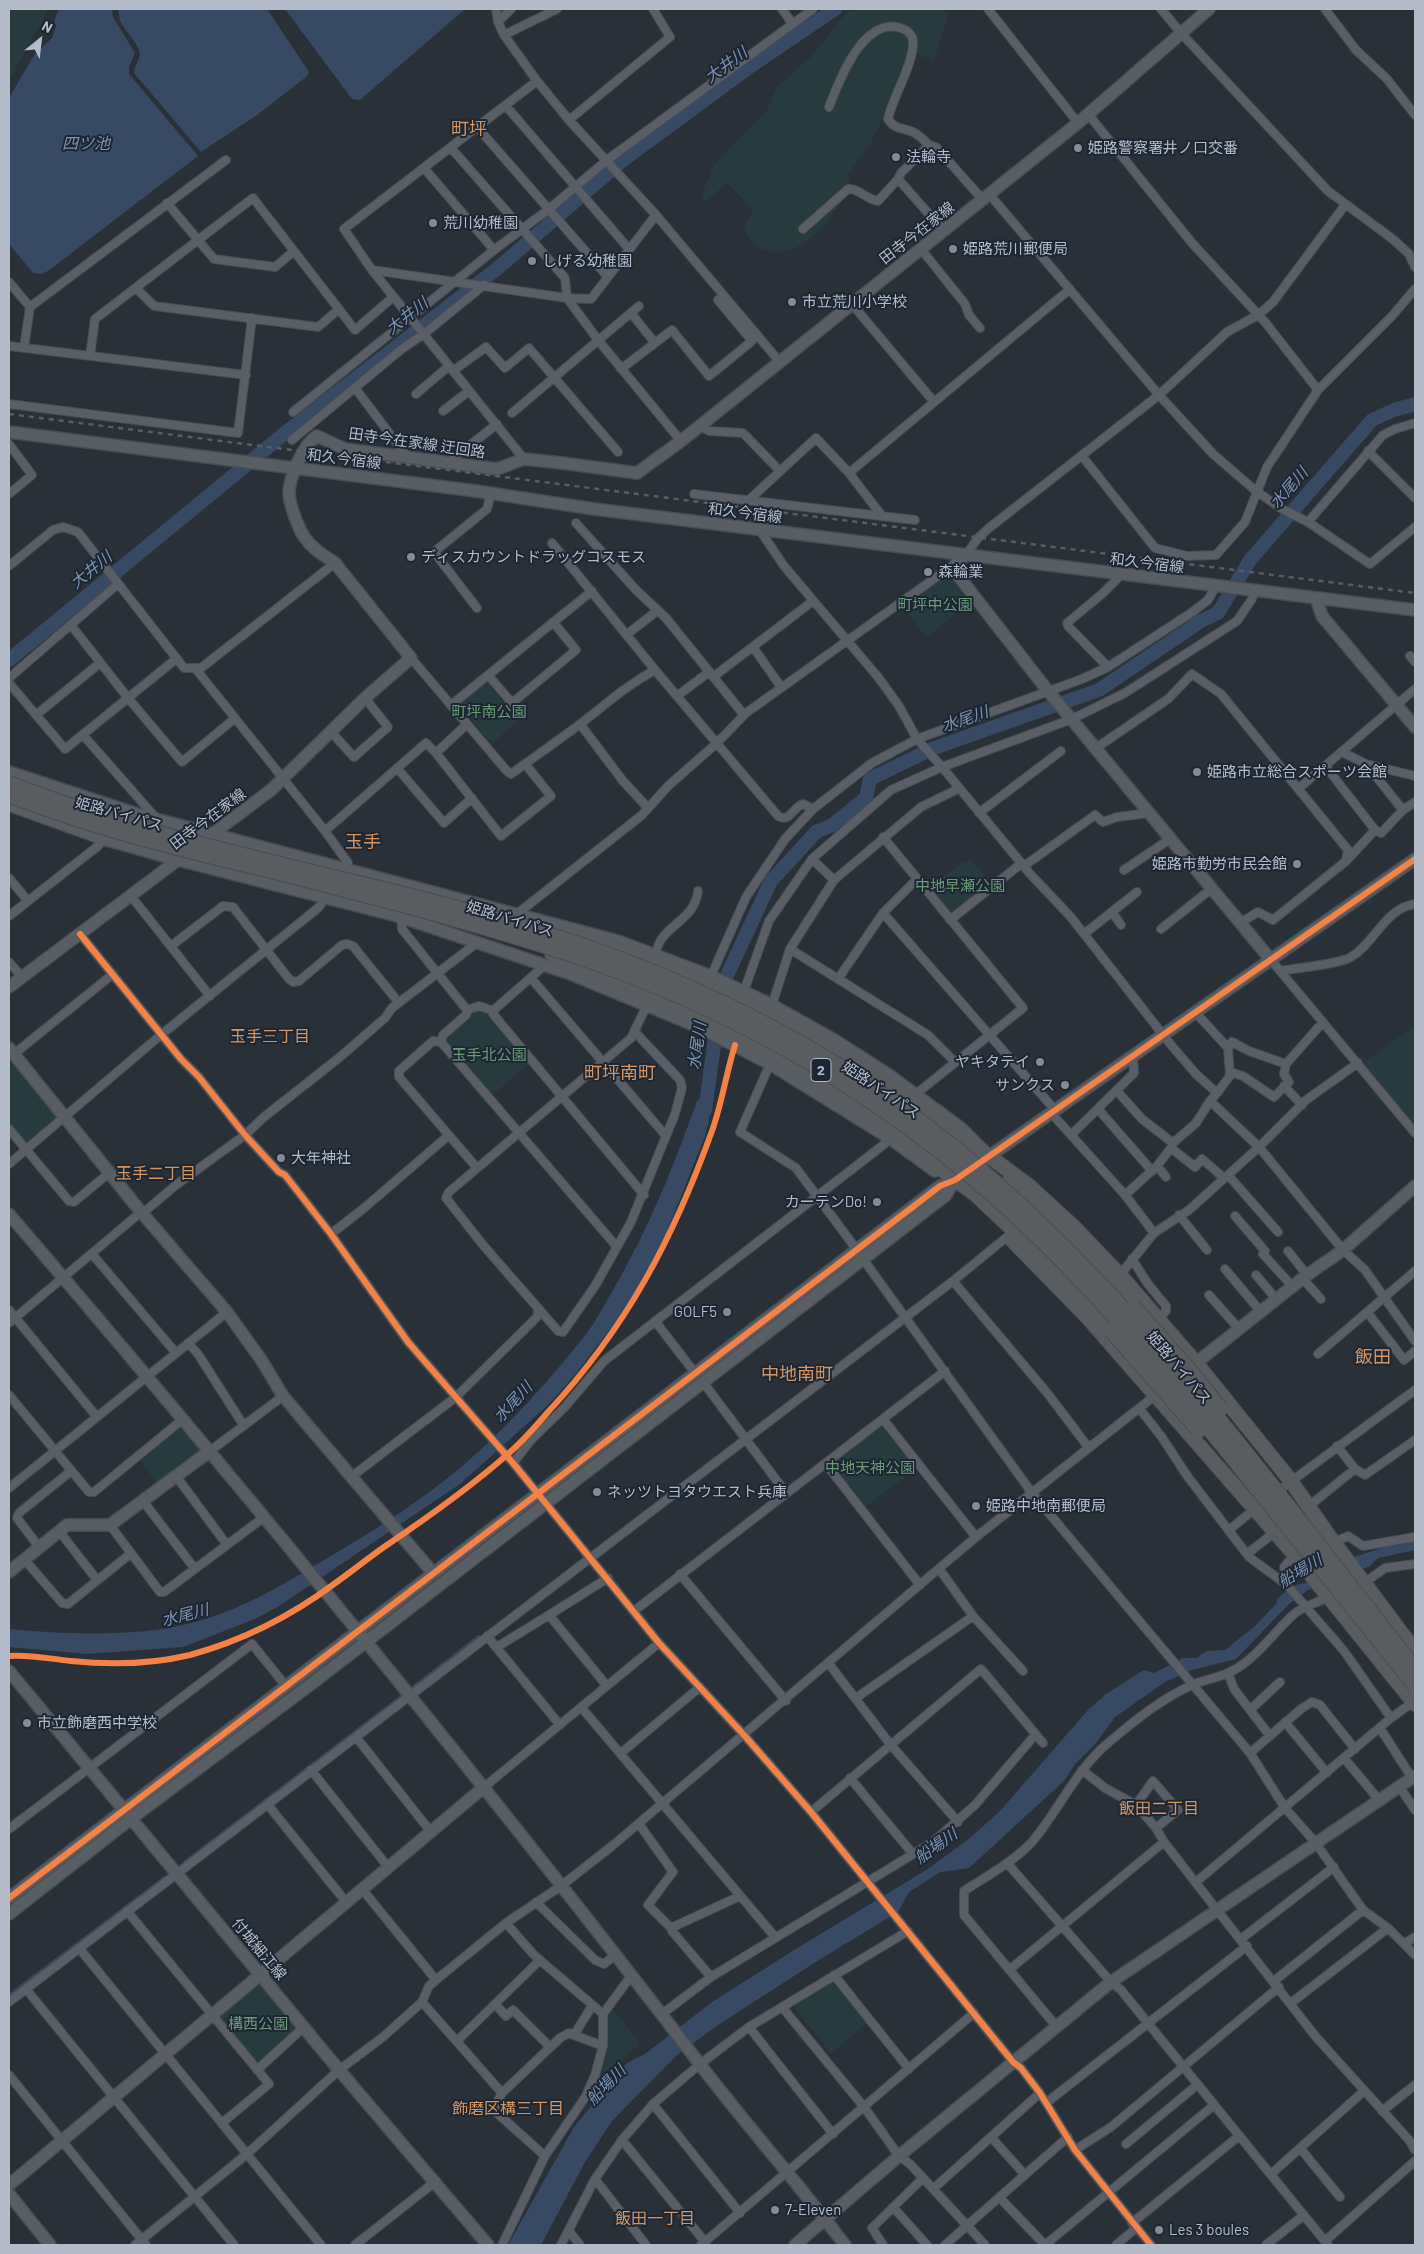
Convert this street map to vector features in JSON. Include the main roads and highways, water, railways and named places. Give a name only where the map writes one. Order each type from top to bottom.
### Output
[{"type":"highway","name":"姫路バイパス","points":[[9,782],[38,794],[123,822],[461,908],[632,964],[747,1014],[868,1085],[921,1121],[1012,1196],[1090,1273],[1159,1349],[1260,1470],[1415,1668]]},
{"type":"highway","name":"姫路バイパス","points":[[9,795],[93,825],[509,923],[680,996],[741,1025],[847,1086],[914,1132],[1004,1205],[1078,1277],[1179,1392],[1297,1548],[1415,1686]]},
{"type":"highway","points":[[509,923],[564,932],[657,962],[746,1003],[804,1034],[877,1077],[930,1114],[965,1143],[989,1156],[1028,1185],[1076,1229],[1120,1275],[1196,1364],[1291,1481],[1332,1539],[1368,1580],[1415,1651]]},
{"type":"highway","points":[[509,923],[655,996],[714,1023],[788,1062],[886,1124],[975,1194],[1070,1284],[1232,1469],[1297,1548],[1329,1596],[1414,1703]]},
{"type":"highway","points":[[989,1156],[1134,1307],[1195,1376],[1237,1430],[1260,1470]]},
{"type":"highway","points":[[955,1180],[969,1201],[1008,1236],[1088,1318],[1275,1532],[1297,1548]]},
{"type":"water","name":"四ツ池","points":[[59,9],[112,9],[113,17],[135,53],[129,67],[129,74],[198,156],[48,271],[41,274],[33,273],[9,244],[9,98],[34,55],[52,38],[56,26],[54,21]]},
{"type":"water","points":[[119,9],[267,9],[309,72],[306,77],[257,115],[201,152],[134,73],[140,53],[137,45],[120,20]]},
{"type":"water","points":[[285,9],[465,9],[360,100],[352,99]]},
{"type":"water","points":[[708,1094],[709,1120],[705,1136],[667,1232],[642,1281],[617,1320],[575,1375],[548,1405],[460,1484],[279,1606],[255,1619],[183,1647],[87,1654],[9,1647],[9,1629],[73,1633],[120,1633],[164,1629],[219,1614],[254,1600],[303,1573],[391,1518],[444,1481],[477,1453],[511,1420],[560,1366],[592,1325],[626,1267],[649,1221],[697,1101]]},
{"type":"water","points":[[1415,1542],[1415,1550],[1378,1558],[1370,1566],[1308,1590],[1289,1604],[1236,1659],[1192,1670],[1165,1682],[1115,1717],[1096,1743],[1075,1764],[1065,1780],[969,1868],[940,1872],[909,1892],[898,1912],[718,2025],[677,2055],[612,2121],[585,2162],[541,2245],[508,2245],[574,2127],[627,2063],[645,2054],[712,2002],[928,1869],[970,1838],[1000,1811],[1088,1710],[1106,1694],[1144,1670],[1154,1673],[1183,1658],[1197,1658],[1206,1651],[1225,1650],[1254,1627],[1277,1603],[1277,1599],[1293,1586],[1305,1583],[1335,1563],[1388,1546]]},
{"type":"waterway","name":"大井川","points":[[9,660],[290,429],[498,268],[623,160],[748,68],[835,9]]},
{"type":"waterway","name":"水尾川","points":[[721,995],[723,984],[771,881],[817,831],[831,826],[866,798],[870,779],[934,748],[1099,690],[1201,621],[1218,613],[1250,560],[1372,420],[1394,410],[1415,404]]},
{"type":"waterway","name":"水尾川","points":[[705,1111],[717,1024]]},
{"type":"waterway","points":[[409,1690],[479,1636]]},
{"type":"waterway","points":[[183,1863],[404,1694]]},
{"type":"waterway","points":[[9,1995],[165,1877]]},
{"type":"railway","points":[[9,414],[1415,593]]},
{"type":"place","name":"姫路警察署井ノ口交番","points":[[1078,148]]},
{"type":"place","name":"法輪寺","points":[[896,157]]},
{"type":"place","name":"荒川幼稚園","points":[[433,223]]},
{"type":"place","name":"姫路荒川郵便局","points":[[953,249]]},
{"type":"place","name":"しげる幼稚園","points":[[532,261]]},
{"type":"place","name":"市立荒川小学校","points":[[792,302]]},
{"type":"place","name":"ディスカウントドラッグコスモス","points":[[411,557]]},
{"type":"place","name":"森輪業","points":[[928,572]]},
{"type":"place","name":"姫路市立総合スポーツ会館","points":[[1197,772]]},
{"type":"place","name":"姫路市勤労市民会館","points":[[1297,864]]},
{"type":"place","name":"ヤキタテイ","points":[[1040,1062]]},
{"type":"place","name":"サンクス","points":[[1065,1085]]},
{"type":"place","name":"大年神社","points":[[281,1158]]},
{"type":"place","name":"カーテンDo!","points":[[877,1202]]},
{"type":"place","name":"GOLF5","points":[[727,1312]]},
{"type":"place","name":"ネッツトヨタウエスト兵庫","points":[[597,1492]]},
{"type":"place","name":"姫路中地南郵便局","points":[[976,1506]]},
{"type":"place","name":"市立飾磨西中学校","points":[[27,1723]]},
{"type":"place","name":"7-Eleven","points":[[775,2210]]},
{"type":"place","name":"Les 3 boules","points":[[1159,2230]]},
{"type":"district","name":"町坪","points":[[469,129]]},
{"type":"district","name":"玉手","points":[[363,842]]},
{"type":"district","name":"玉手三丁目","points":[[270,1037]]},
{"type":"district","name":"町坪南町","points":[[620,1073]]},
{"type":"district","name":"玉手二丁目","points":[[156,1174]]},
{"type":"district","name":"飯田","points":[[1373,1357]]},
{"type":"district","name":"中地南町","points":[[797,1374]]},
{"type":"district","name":"飯田二丁目","points":[[1159,1809]]},
{"type":"district","name":"飾磨区構三丁目","points":[[508,2109]]},
{"type":"district","name":"飯田一丁目","points":[[655,2219]]},
{"type":"park label","name":"町坪中公園","points":[[935,605]]},
{"type":"park label","name":"町坪南公園","points":[[489,712]]},
{"type":"park label","name":"中地早瀬公園","points":[[960,886]]},
{"type":"park label","name":"玉手北公園","points":[[489,1055]]},
{"type":"park label","name":"中地天神公園","points":[[870,1468]]},
{"type":"park label","name":"構西公園","points":[[258,2024]]},
{"type":"water label","name":"船場川","points":[[1300,1571]]},
{"type":"water label","name":"船場川","points":[[936,1846]]},
{"type":"water label","name":"船場川","points":[[606,2085]]}]
